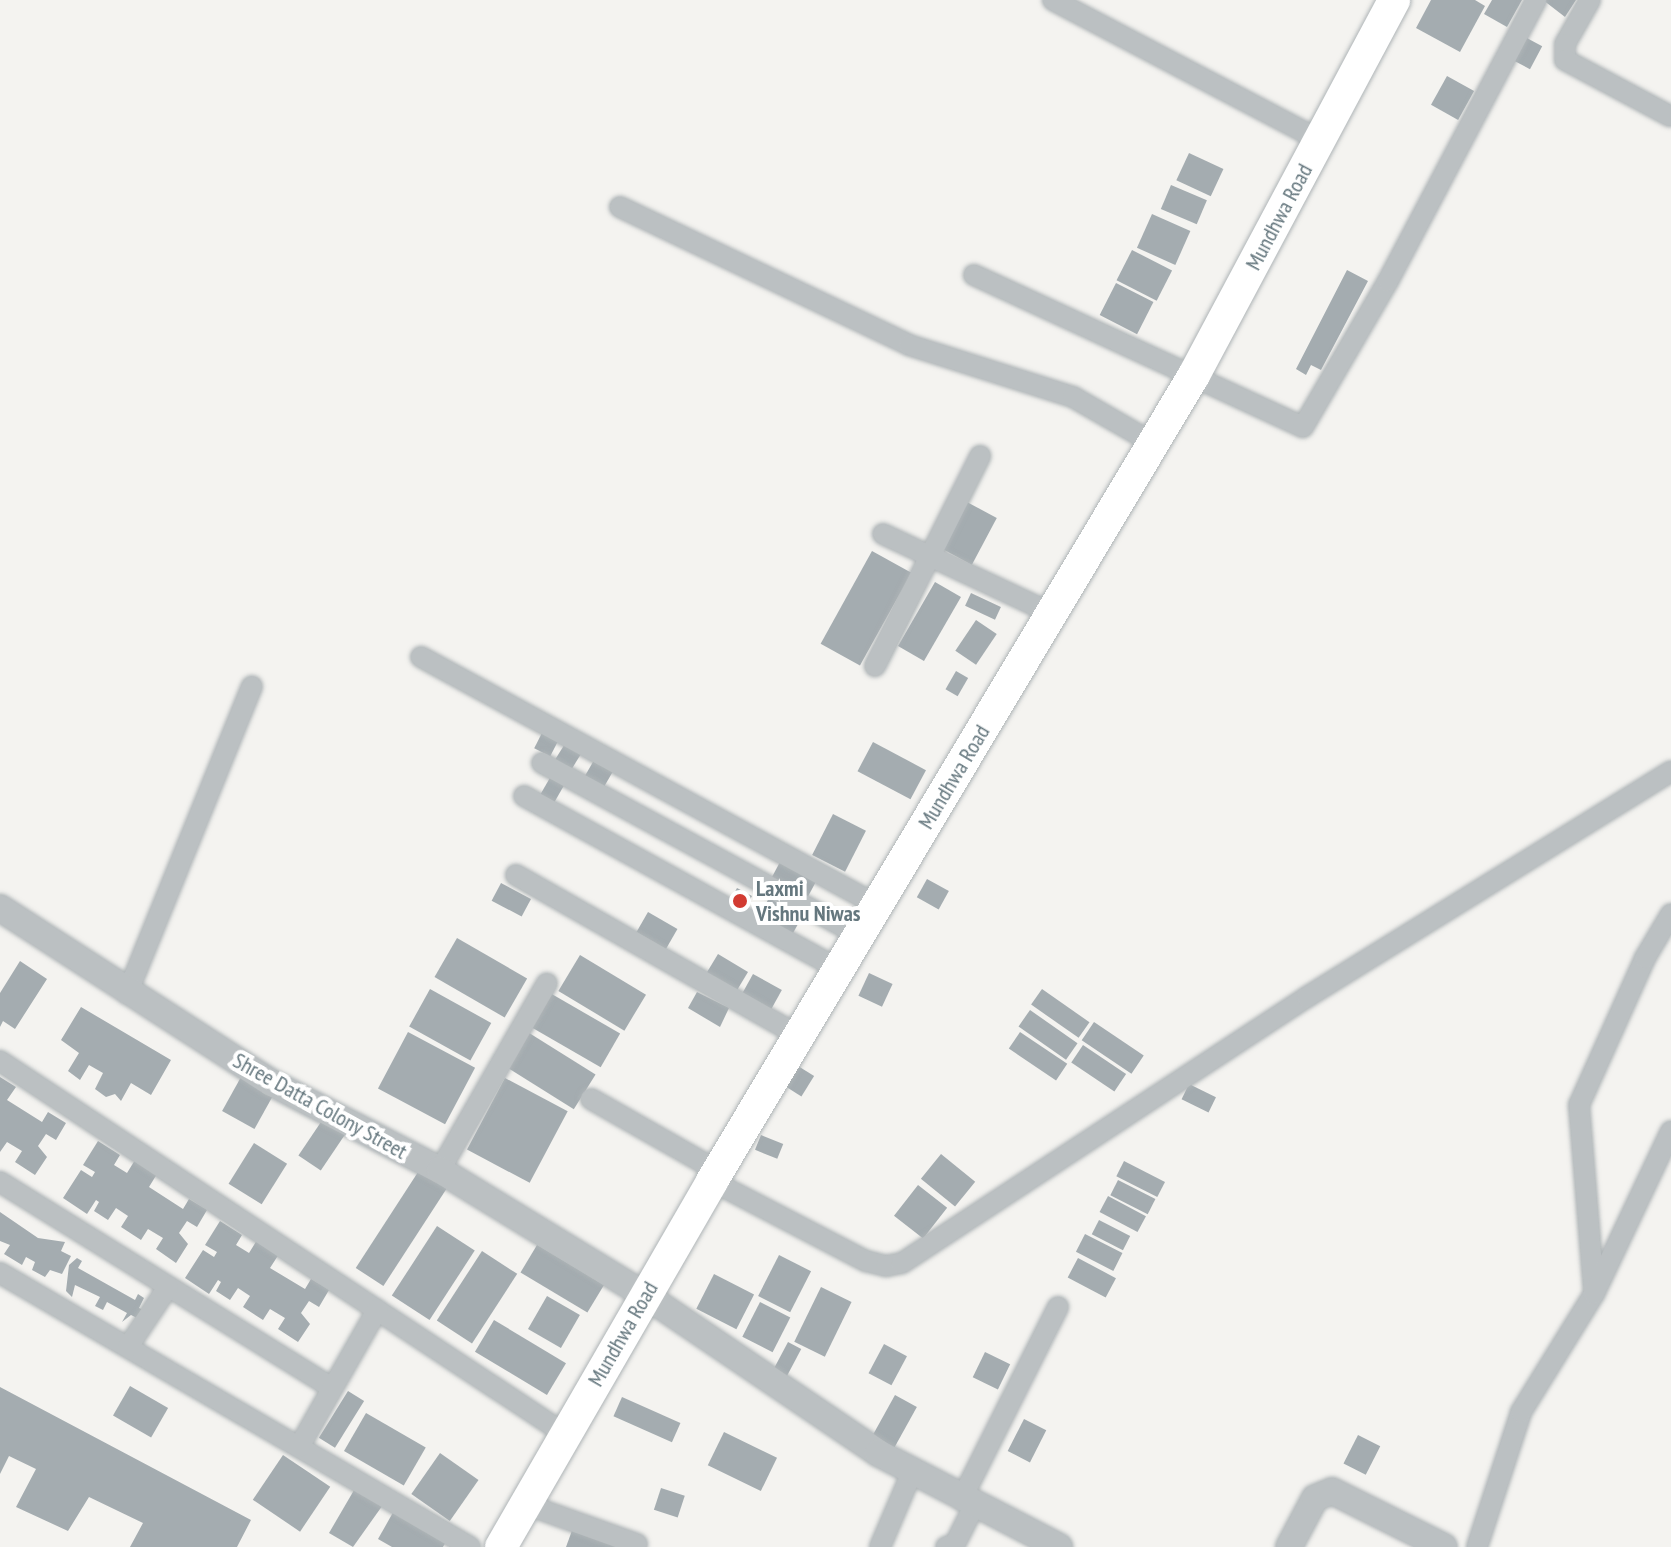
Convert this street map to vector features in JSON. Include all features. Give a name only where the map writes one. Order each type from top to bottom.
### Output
[{"type":"main road","name":"Mundhwa Road","points":[[501,1547],[715,1176],[1194,375],[1394,0]]},
{"type":"street","points":[[1053,0],[1320,140]]},
{"type":"street","points":[[974,275],[1303,427],[1388,281],[1536,0]]},
{"type":"street","points":[[1590,0],[1565,44],[1565,60],[1670,116]]},
{"type":"street","points":[[620,207],[909,345],[1073,397],[1153,443]]},
{"type":"street","points":[[875,666],[980,456]]},
{"type":"street","points":[[883,534],[1051,613]]},
{"type":"street","points":[[421,657],[877,905]]},
{"type":"street","points":[[127,994],[252,686]]},
{"type":"street","points":[[542,763],[859,935]]},
{"type":"street","points":[[591,1099],[715,1176],[866,1261],[886,1266],[902,1263],[1321,989],[1671,771]]},
{"type":"street","points":[[524,796],[839,969]]},
{"type":"street","points":[[516,875],[799,1036]]},
{"type":"street","name":"Shree Datta Colony Street","points":[[0,908],[127,994],[320,1110],[440,1170],[645,1295],[748,1368],[912,1472],[1059,1547]]},
{"type":"street","points":[[1594,1294],[1579,1105],[1645,958],[1671,914]]},
{"type":"street","points":[[440,1170],[547,983]]},
{"type":"street","points":[[0,1061],[565,1434]]},
{"type":"street","points":[[1477,1547],[1521,1412],[1594,1294],[1671,1131]]},
{"type":"street","points":[[0,1182],[332,1388]]},
{"type":"street","points":[[0,1273],[470,1547]]},
{"type":"street","points":[[128,1347],[168,1287]]},
{"type":"street","points":[[953,1546],[968,1503],[1058,1307]]},
{"type":"street","points":[[299,1447],[377,1310]]},
{"type":"street","points":[[880,1547],[912,1472]]},
{"type":"street","points":[[1289,1547],[1315,1498],[1332,1491],[1444,1547]]},
{"type":"street","points":[[525,1504],[637,1544]]},
{"type":"building","points":[[1431,0],[1475,0],[1485,6],[1460,52],[1416,28]]},
{"type":"building","points":[[1492,0],[1522,0],[1507,27],[1484,14]]},
{"type":"building","points":[[1543,0],[1576,0],[1565,17]]},
{"type":"building","points":[[1521,35],[1542,46],[1530,69],[1509,58]]},
{"type":"building","points":[[1447,76],[1474,91],[1458,120],[1431,105]]},
{"type":"building","points":[[1189,153],[1223,169],[1211,196],[1176,180]]},
{"type":"building","points":[[1171,185],[1207,200],[1197,224],[1161,209]]},
{"type":"building","points":[[1152,214],[1190,231],[1175,265],[1137,248]]},
{"type":"building","points":[[1132,250],[1172,270],[1157,301],[1117,280]]},
{"type":"building","points":[[1347,270],[1368,281],[1321,370],[1311,365],[1306,375],[1296,369]]},
{"type":"building","points":[[1116,283],[1153,302],[1137,334],[1100,315]]},
{"type":"building","points":[[965,501],[997,518],[972,565],[940,548]]},
{"type":"building","points":[[872,551],[911,573],[860,666],[821,644]]},
{"type":"building","points":[[935,582],[961,597],[924,661],[898,646]]},
{"type":"building","points":[[971,593],[1001,607],[995,620],[965,606]]},
{"type":"building","points":[[976,620],[997,634],[976,665],[955,651]]},
{"type":"building","points":[[956,671],[968,678],[958,696],[946,689]]},
{"type":"building","points":[[546,725],[562,733],[550,756],[534,748]]},
{"type":"building","points":[[568,739],[584,749],[571,769],[555,759]]},
{"type":"building","points":[[873,742],[926,770],[910,799],[858,771]]},
{"type":"building","points":[[597,755],[616,766],[603,789],[584,778]]},
{"type":"building","points":[[551,776],[565,784],[552,807],[538,799]]},
{"type":"building","points":[[833,814],[866,831],[845,872],[812,855]]},
{"type":"building","points":[[781,860],[817,879],[806,900],[770,881]]},
{"type":"building","points":[[927,879],[949,891],[939,909],[917,897]]},
{"type":"building","points":[[501,883],[531,899],[522,917],[492,901]]},
{"type":"building","name":"Laxmi Vishnu Niwas","points":[[737,888],[752,896],[743,913],[728,905]]},
{"type":"building","points":[[769,898],[802,916],[790,938],[757,920]]},
{"type":"building","points":[[648,912],[677,929],[666,949],[636,932]]},
{"type":"building","points":[[457,938],[527,978],[505,1017],[434,977]]},
{"type":"building","points":[[718,954],[748,972],[736,993],[706,975]]},
{"type":"building","points":[[580,955],[646,995],[624,1031],[558,991]]},
{"type":"building","points":[[20,961],[47,979],[15,1029],[3,1021],[0,1027],[0,993]]},
{"type":"building","points":[[869,973],[893,984],[882,1007],[858,996]]},
{"type":"building","points":[[753,974],[782,990],[769,1013],[740,997]]},
{"type":"building","points":[[430,989],[491,1023],[470,1061],[409,1027]]},
{"type":"building","points":[[1042,989],[1090,1022],[1079,1038],[1031,1005]]},
{"type":"building","points":[[697,992],[729,1008],[720,1027],[688,1008]]},
{"type":"building","points":[[550,993],[620,1034],[601,1067],[531,1027]]},
{"type":"building","points":[[81,1007],[171,1060],[151,1095],[131,1083],[121,1101],[115,1094],[106,1097],[95,1089],[103,1073],[89,1065],[80,1080],[68,1071],[79,1053],[61,1040]]},
{"type":"building","points":[[1030,1010],[1078,1043],[1066,1060],[1019,1026]]},
{"type":"building","points":[[1094,1022],[1144,1056],[1131,1074],[1082,1040]]},
{"type":"building","points":[[526,1031],[596,1074],[574,1109],[504,1066]]},
{"type":"building","points":[[408,1032],[475,1068],[445,1124],[378,1089]]},
{"type":"building","points":[[1020,1032],[1067,1064],[1056,1080],[1009,1049]]},
{"type":"building","points":[[1083,1045],[1126,1074],[1114,1091],[1071,1062]]},
{"type":"building","points":[[798,1066],[814,1076],[801,1096],[785,1086]]},
{"type":"building","points":[[0,1077],[16,1087],[7,1100],[42,1122],[48,1112],[66,1123],[56,1140],[46,1134],[38,1146],[47,1157],[35,1175],[15,1162],[22,1151],[7,1142],[0,1152]]},
{"type":"building","points":[[241,1077],[273,1095],[254,1129],[222,1111]]},
{"type":"building","points":[[505,1078],[568,1111],[530,1183],[467,1150]]},
{"type":"building","points":[[1189,1084],[1216,1097],[1209,1112],[1182,1099]]},
{"type":"building","points":[[323,1119],[345,1134],[321,1171],[298,1155]]},
{"type":"building","points":[[761,1135],[783,1144],[777,1159],[755,1150]]},
{"type":"building","points":[[98,1141],[120,1155],[114,1165],[127,1173],[135,1160],[157,1174],[149,1187],[183,1209],[189,1199],[207,1210],[197,1227],[187,1221],[179,1233],[188,1244],[176,1263],[156,1249],[163,1238],[148,1229],[141,1240],[121,1227],[128,1216],[116,1208],[108,1220],[94,1211],[99,1202],[96,1200],[87,1214],[63,1198],[81,1170],[92,1177],[95,1172],[83,1165]]},
{"type":"building","points":[[254,1143],[287,1164],[262,1204],[229,1184]]},
{"type":"building","points":[[941,1154],[975,1182],[955,1207],[921,1179]]},
{"type":"building","points":[[1124,1161],[1165,1182],[1157,1197],[1116,1176]]},
{"type":"building","points":[[420,1169],[448,1187],[383,1286],[356,1268]]},
{"type":"building","points":[[1118,1180],[1155,1199],[1148,1214],[1110,1195]]},
{"type":"building","points":[[918,1185],[947,1208],[923,1239],[894,1216]]},
{"type":"building","points":[[1108,1196],[1146,1216],[1138,1232],[1100,1212]]},
{"type":"building","points":[[0,1212],[38,1238],[65,1242],[61,1251],[71,1256],[62,1274],[50,1270],[45,1277],[32,1270],[35,1262],[26,1257],[22,1265],[4,1254],[10,1245],[0,1241]]},
{"type":"building","points":[[1099,1220],[1130,1236],[1123,1250],[1092,1234]]},
{"type":"building","points":[[220,1221],[242,1235],[236,1245],[249,1253],[257,1240],[279,1254],[270,1268],[305,1289],[311,1279],[329,1290],[319,1307],[309,1301],[301,1313],[310,1324],[298,1342],[278,1329],[285,1318],[270,1309],[263,1320],[243,1307],[250,1296],[238,1288],[230,1300],[216,1291],[221,1282],[218,1280],[209,1294],[185,1278],[203,1250],[214,1257],[217,1252],[205,1245]]},
{"type":"building","points":[[437,1226],[475,1251],[430,1320],[392,1296]]},
{"type":"building","points":[[1085,1234],[1122,1253],[1113,1271],[1076,1252]]},
{"type":"building","points":[[537,1245],[604,1285],[587,1313],[521,1272]]},
{"type":"building","points":[[482,1251],[517,1274],[472,1343],[437,1321]]},
{"type":"building","points":[[779,1255],[811,1271],[790,1312],[758,1296]]},
{"type":"building","points":[[77,1258],[82,1261],[78,1268],[135,1300],[138,1294],[144,1298],[139,1308],[148,1312],[143,1321],[131,1315],[122,1322],[127,1313],[107,1302],[103,1310],[95,1306],[100,1297],[75,1285],[72,1297],[66,1291],[69,1265]]},
{"type":"building","points":[[1078,1258],[1116,1278],[1106,1298],[1068,1277]]},
{"type":"building","points":[[714,1274],[754,1294],[736,1329],[696,1309]]},
{"type":"building","points":[[821,1287],[852,1302],[825,1357],[794,1342]]},
{"type":"building","points":[[547,1296],[580,1315],[561,1348],[528,1329]]},
{"type":"building","points":[[760,1302],[790,1317],[773,1352],[742,1337]]},
{"type":"building","points":[[494,1320],[566,1363],[547,1395],[475,1352]]},
{"type":"building","points":[[788,1342],[801,1349],[785,1380],[772,1373]]},
{"type":"building","points":[[884,1344],[907,1356],[891,1385],[869,1373]]},
{"type":"building","points":[[985,1352],[1010,1364],[998,1389],[973,1377]]},
{"type":"building","points":[[130,1386],[168,1408],[151,1437],[113,1415]]},
{"type":"building","points":[[0,1387],[251,1520],[237,1547],[130,1547],[143,1523],[89,1497],[68,1531],[16,1507],[36,1469],[9,1456],[0,1474]]},
{"type":"building","points":[[348,1391],[364,1401],[335,1448],[319,1438]]},
{"type":"building","points":[[895,1395],[917,1407],[893,1451],[871,1439]]},
{"type":"building","points":[[622,1397],[680,1423],[672,1442],[613,1416]]},
{"type":"building","points":[[366,1413],[426,1448],[404,1486],[344,1451]]},
{"type":"building","points":[[1024,1419],[1046,1430],[1030,1462],[1008,1451]]},
{"type":"building","points":[[724,1432],[777,1458],[761,1491],[708,1465]]},
{"type":"building","points":[[1358,1435],[1380,1446],[1366,1475],[1343,1464]]},
{"type":"building","points":[[440,1453],[479,1480],[450,1521],[411,1494]]},
{"type":"building","points":[[283,1455],[330,1487],[300,1532],[253,1500]]},
{"type":"building","points":[[357,1485],[385,1502],[353,1547],[329,1533]]},
{"type":"building","points":[[661,1488],[685,1496],[678,1518],[654,1510]]},
{"type":"building","points":[[395,1509],[447,1540],[443,1547],[392,1547],[378,1539]]},
{"type":"building","points":[[574,1525],[626,1547],[566,1547]]},
{"type":"place","name":"Laxmi Vishnu Niwas","points":[[740,901]]}]
